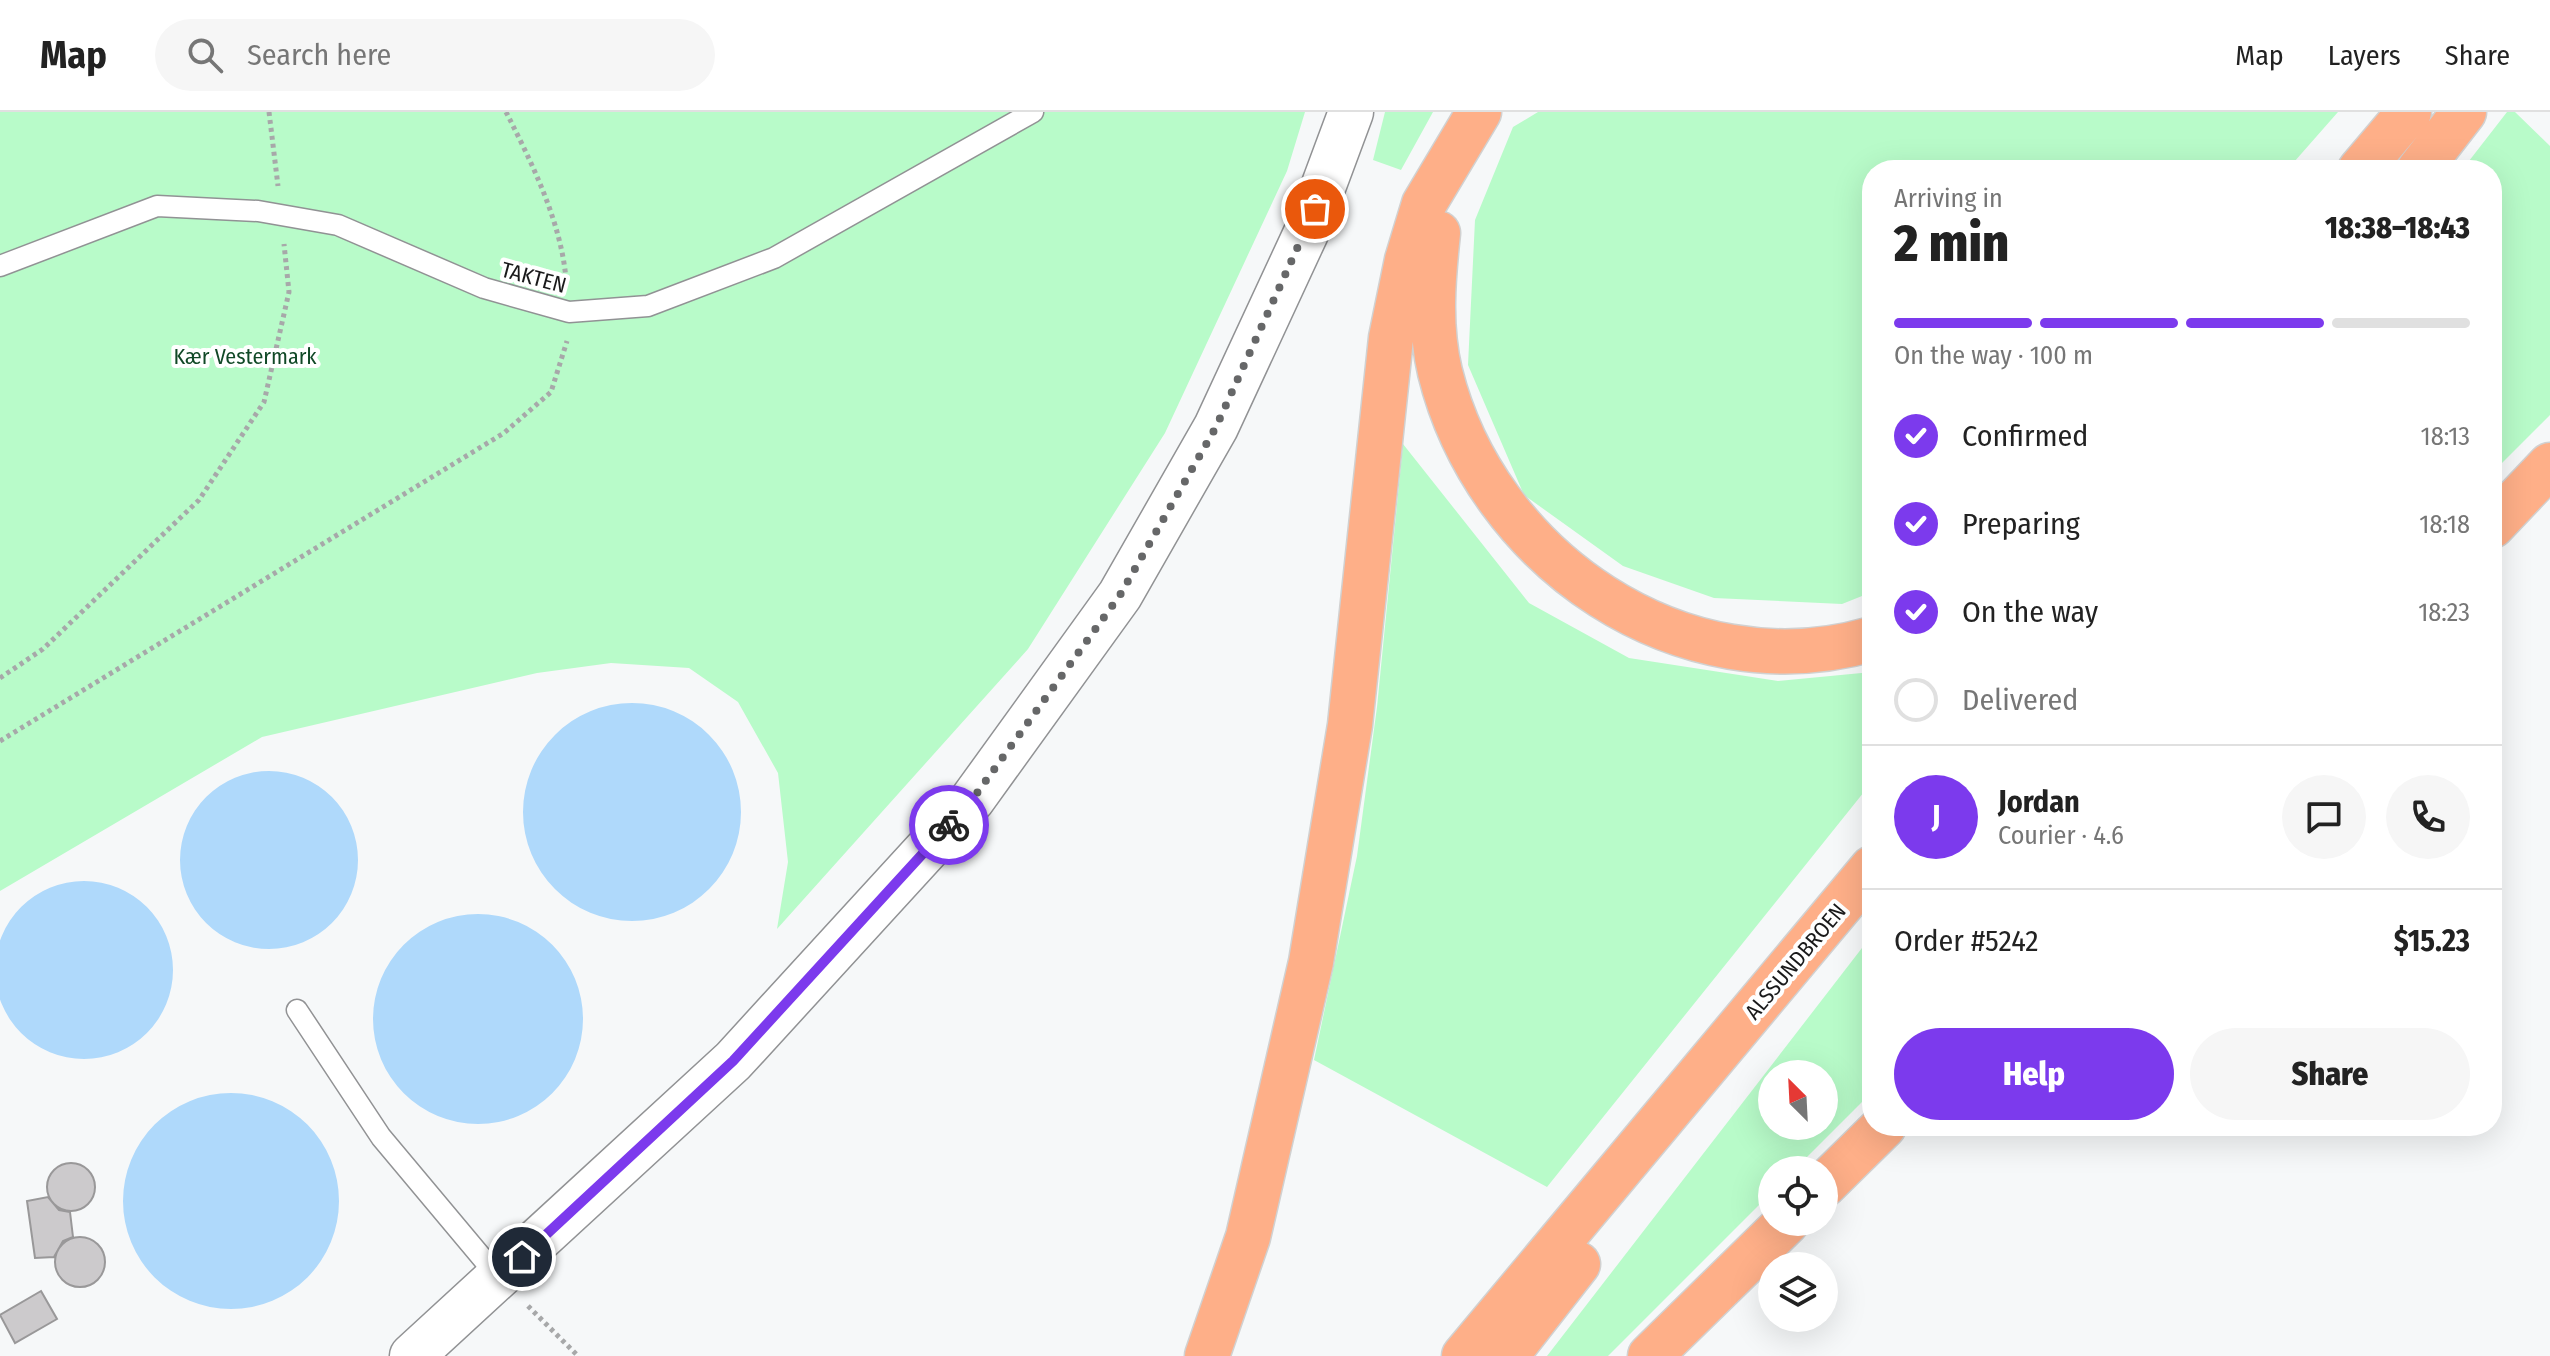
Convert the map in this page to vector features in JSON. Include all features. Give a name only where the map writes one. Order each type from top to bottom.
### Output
[{"type":"highway","points":[[2368,160],[2409,112]]},
{"type":"highway","points":[[2427,160],[2464,112]]},
{"type":"highway","points":[[1473,122],[1440,217],[1431,294],[1440,371],[1464,444],[1504,510],[1557,566],[1621,609],[1693,638],[1770,650],[1847,646],[1862,642]]},
{"type":"highway","points":[[1207,1356],[1248,1237],[1311,962],[1350,725],[1391,338],[1407,260],[1424,204],[1473,122]]},
{"type":"highway","points":[[2502,515],[2550,465]]},
{"type":"highway","points":[[2502,525],[2550,484]]},
{"type":"highway","name":"ALSSUNDBROEN","points":[[1464,1356],[1862,881]]},
{"type":"highway","name":"ALSSUNDBROEN","points":[[1506,1356],[1736,1062],[1862,883]]},
{"type":"highway","points":[[1838,1171],[1874,1136]]},
{"type":"highway","points":[[1650,1356],[1773,1236]]},
{"type":"street","points":[[412,1356],[733,1061],[972,800],[1120,595],[1216,427],[1306,233],[1351,112]]},
{"type":"lane","name":"TAKTEN","points":[[0,266],[157,206],[281,213],[338,225],[484,288],[569,312],[648,306],[774,258],[1033,112]]},
{"type":"lane","points":[[297,1010],[381,1137],[499,1278]]},
{"type":"path","points":[[0,678],[43,649],[199,500],[264,402],[289,292],[269,112]]},
{"type":"path","points":[[0,741],[504,433],[551,392],[567,350],[569,312],[564,260],[547,203],[506,112]]},
{"type":"path","points":[[499,1278],[578,1356]]},
{"type":"green space","name":"Kær Vestermark","points":[[0,112],[1305,112],[1287,171],[1165,433],[1028,649],[777,929],[788,862],[778,773],[738,702],[689,668],[611,663],[537,673],[262,737],[0,891]]},
{"type":"green space","points":[[1385,112],[1433,112],[1401,170],[1373,160]]},
{"type":"green space","points":[[1538,112],[2338,112],[2296,160],[1862,160],[1862,596],[1842,604],[1714,598],[1623,566],[1524,495],[1468,365],[1475,220],[1513,127]]},
{"type":"green space","points":[[2507,112],[2515,112],[2550,146],[2550,415],[2502,463],[2502,160],[2470,160]]},
{"type":"green space","points":[[1403,444],[1529,603],[1629,658],[1778,681],[1862,673],[1862,794],[1547,1187],[1314,1060],[1357,856],[1377,707]]},
{"type":"green space","points":[[1862,948],[1862,1102],[1838,1126],[1838,1060],[1776,1060]]},
{"type":"green space","points":[[1758,1083],[1758,1140],[1824,1140],[1808,1156],[1758,1156],[1758,1206],[1608,1356],[1547,1356]]},
{"type":"water","points":[[632,703],[674,711],[693,721],[709,735],[723,751],[733,770],[741,812],[733,854],[723,873],[709,889],[693,903],[674,913],[632,921],[590,913],[571,903],[555,889],[541,873],[531,854],[523,812],[531,770],[541,751],[555,735],[571,721],[590,711]]},
{"type":"water","points":[[269,771],[303,777],[332,797],[352,826],[358,860],[352,894],[332,923],[303,943],[269,949],[235,943],[206,923],[186,894],[180,860],[186,826],[206,797],[235,777]]},
{"type":"water","points":[[67,883],[101,883],[133,896],[158,921],[171,953],[171,987],[158,1019],[133,1044],[101,1057],[67,1057],[35,1044],[10,1019],[-1,994],[-1,946],[10,921],[35,896]]},
{"type":"water","points":[[478,914],[518,922],[552,945],[575,979],[583,1019],[575,1059],[552,1093],[518,1116],[478,1124],[438,1116],[404,1093],[381,1059],[373,1019],[381,979],[404,945],[438,922]]},
{"type":"water","points":[[231,1093],[272,1101],[291,1111],[307,1125],[321,1141],[331,1160],[339,1201],[331,1242],[321,1261],[307,1277],[291,1291],[272,1301],[231,1309],[190,1301],[171,1291],[155,1277],[141,1261],[131,1242],[123,1201],[131,1160],[141,1141],[155,1125],[171,1111],[190,1101]]},
{"type":"building","points":[[71,1163],[88,1170],[95,1187],[88,1204],[71,1211],[54,1204],[47,1187],[54,1170]]},
{"type":"building","points":[[48,1197],[59,1210],[70,1212],[73,1237],[63,1241],[54,1257],[35,1258],[27,1201]]},
{"type":"building","points":[[80,1237],[98,1244],[105,1262],[98,1280],[80,1287],[62,1280],[55,1262],[62,1244]]},
{"type":"building","points":[[41,1291],[57,1319],[15,1343],[0,1315]]},
{"type":"way so far","points":[[949,825],[972,800],[1120,595],[1216,427],[1315,209]]},
{"type":"route","points":[[522,1257],[733,1061],[949,825]]}]
